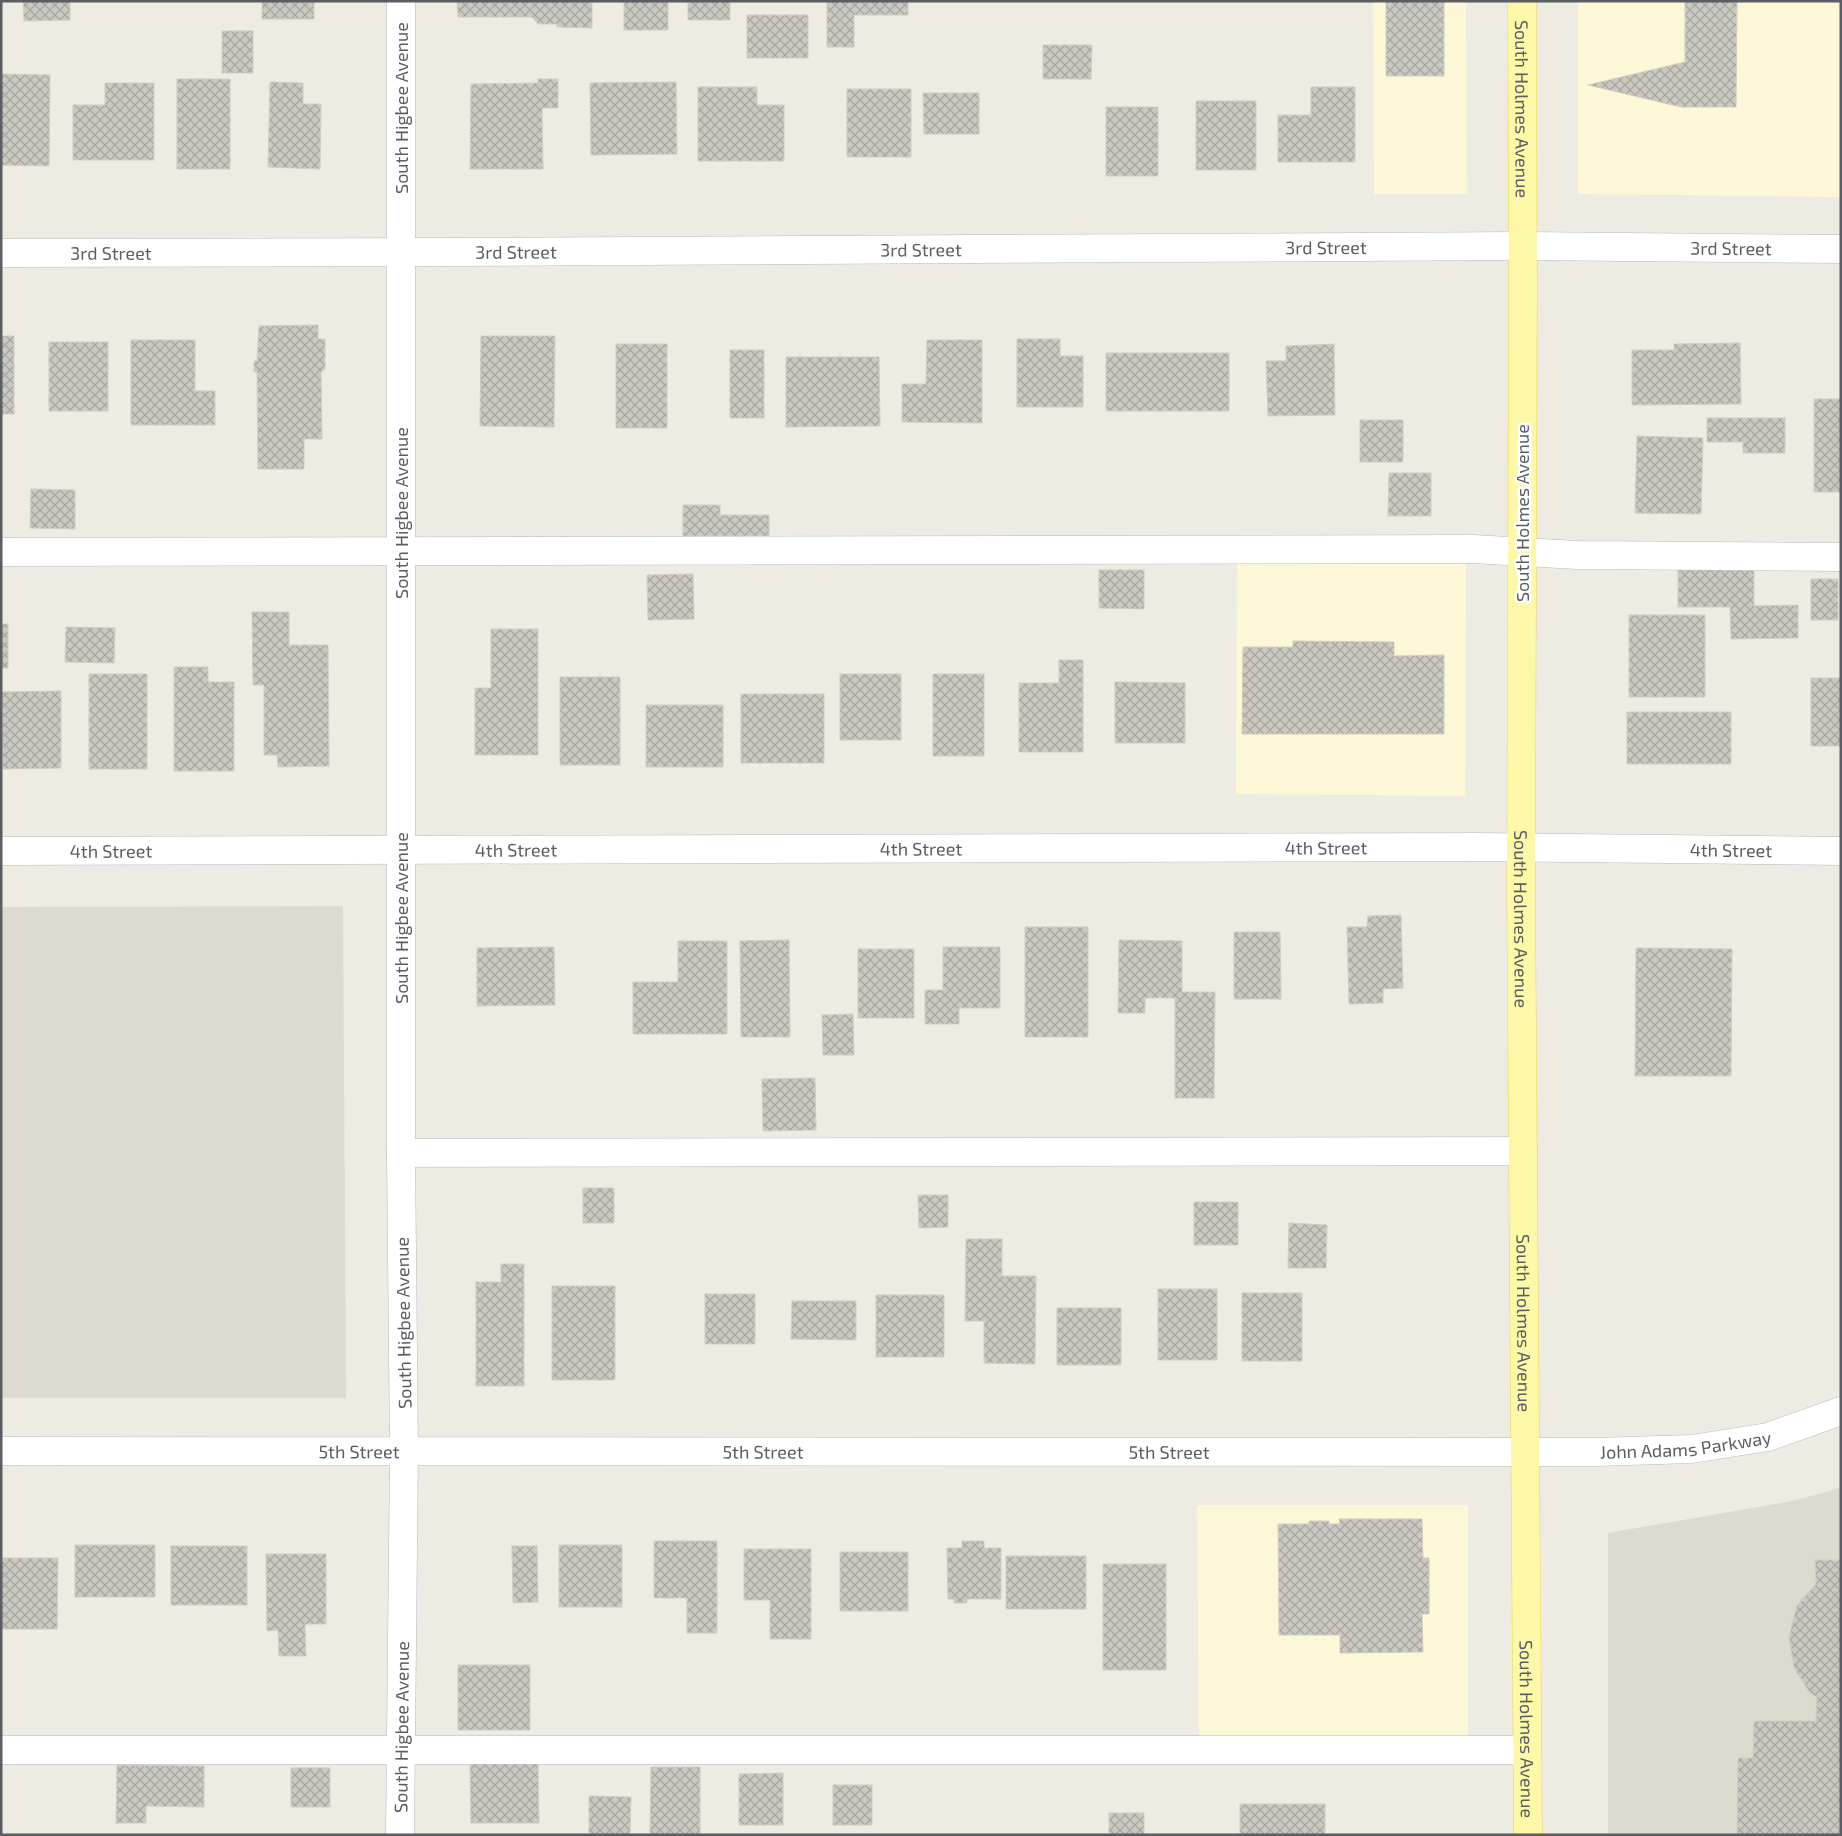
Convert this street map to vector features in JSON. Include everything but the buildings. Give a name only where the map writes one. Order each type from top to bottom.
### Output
[{"type":"main road","name":"South Holmes Avenue","points":[[1522,1],[1521,847],[1528,1835]]},
{"type":"street","name":"South Higbee Avenue","points":[[400,1],[401,1153],[404,1452],[400,1835]]},
{"type":"street","name":"3rd Street","points":[[1,253],[1523,246],[1841,249]]},
{"type":"street","points":[[1,552],[1458,548],[1522,550],[1577,555],[1841,557]]},
{"type":"street","name":"4th Street","points":[[1,851],[1521,847],[1841,851]]},
{"type":"street","points":[[401,1153],[1523,1151]]},
{"type":"street","name":"John Adams Parkway","points":[[1526,1453],[1692,1449],[1768,1437],[1841,1411]]},
{"type":"street","name":"5th Street","points":[[1,1451],[1526,1453]]},
{"type":"street","points":[[1,1750],[1528,1750]]},
{"type":"shaded area","points":[[1373,1],[1466,1],[1467,194],[1374,194]]},
{"type":"shaded area","points":[[1578,1],[1841,1],[1841,197],[1578,194]]},
{"type":"shaded area","points":[[1237,562],[1466,563],[1465,796],[1236,794]]},
{"type":"shaded area","points":[[343,906],[346,1398],[1,1398],[1,907]]},
{"type":"shaded area","points":[[1841,1487],[1841,1835],[1608,1835],[1608,1533],[1787,1502]]},
{"type":"shaded area","points":[[1197,1505],[1468,1505],[1468,1739],[1199,1740]]}]
